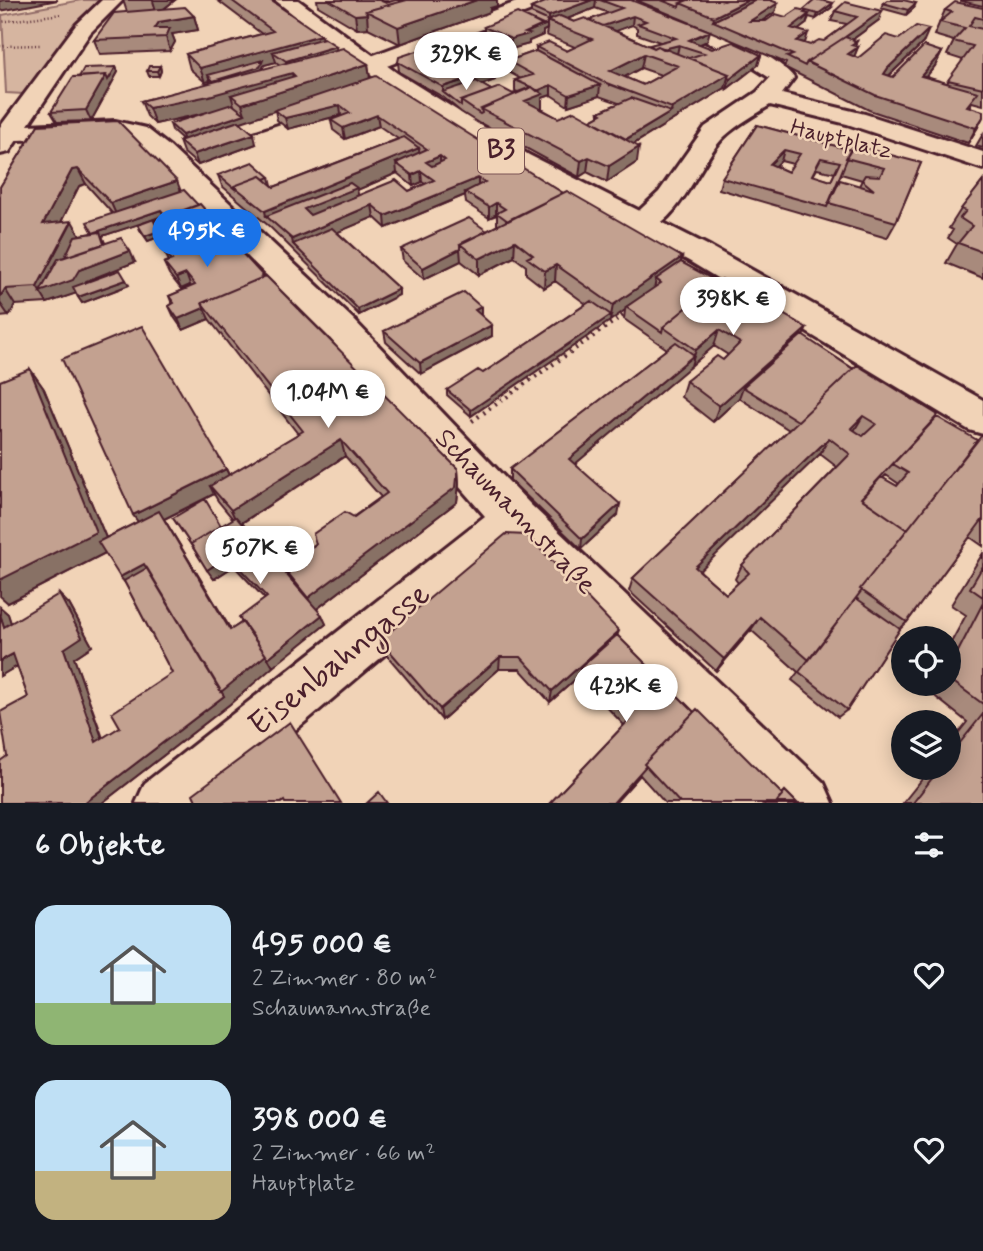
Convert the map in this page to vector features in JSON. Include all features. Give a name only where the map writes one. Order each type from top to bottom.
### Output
[{"type":"street","points":[[5,140],[83,29],[113,0]]},
{"type":"street","name":"B3","points":[[285,0],[369,79],[519,161],[724,267],[983,419]]},
{"type":"street","points":[[160,152],[369,79],[540,0]]},
{"type":"street","points":[[621,0],[720,39],[774,67],[782,80],[769,93]]},
{"type":"street","name":"Hauptplatz","points":[[640,224],[669,198],[714,132],[769,93],[983,161]]},
{"type":"street","name":"Hauptplatz","points":[[740,113],[894,155],[912,156],[943,148]]},
{"type":"street","name":"Schaumannstraße","points":[[5,140],[114,129],[137,133],[160,152],[293,280],[446,439],[515,517],[804,803]]},
{"type":"street","name":"Eisenbahngasse","points":[[165,803],[515,517]]},
{"type":"path","points":[[0,22],[72,12]]},
{"type":"path","points":[[0,46],[40,45]]},
{"type":"path","points":[[446,439],[634,308]]},
{"type":"shaded area","points":[[81,0],[99,0],[24,94],[6,93],[2,15]]},
{"type":"building","points":[[231,0],[270,0],[321,35],[200,68],[186,54],[273,31]]},
{"type":"building","points":[[329,0],[379,0],[386,3],[407,0],[366,11],[367,14],[355,15]]},
{"type":"building","points":[[407,0],[477,0],[398,27],[366,11]]},
{"type":"building","points":[[550,0],[592,0],[549,16],[531,8]]},
{"type":"building","points":[[600,0],[631,0],[710,31],[689,40],[712,49],[733,42],[761,55],[730,79],[729,74],[689,58],[704,53],[679,45],[654,48],[650,45],[676,38],[638,24],[646,21],[633,16],[603,26],[589,20],[622,8]]},
{"type":"building","points":[[661,0],[688,0],[680,3],[679,7]]},
{"type":"building","points":[[688,0],[748,0],[714,17],[680,3]]},
{"type":"building","points":[[756,0],[778,3],[750,21],[766,21],[776,14],[786,17],[798,9],[806,11],[804,13],[809,14],[791,28],[808,33],[797,41],[810,45],[819,40],[824,41],[857,17],[835,11],[845,2],[882,11],[805,66],[787,57],[793,55],[713,21]]},
{"type":"building","points":[[815,0],[833,3],[818,14],[803,10]]},
{"type":"building","points":[[887,0],[916,3],[908,10],[883,3]]},
{"type":"building","points":[[955,2],[983,8],[983,19],[975,17],[969,26],[983,29],[983,88],[948,80],[973,46],[953,41],[965,28],[940,22],[952,12],[945,10]]},
{"type":"building","points":[[185,7],[194,16],[159,22],[155,28],[170,28],[166,37],[94,40],[114,13]]},
{"type":"building","points":[[517,13],[543,25],[525,33],[529,34],[511,39],[484,27]]},
{"type":"building","points":[[531,13],[549,21],[543,26],[524,16]]},
{"type":"building","points":[[560,16],[574,22],[585,18],[654,48],[658,46],[729,74],[672,108],[601,81],[536,47],[549,42],[567,51],[592,39],[547,21]],"holes":[[[644,54],[678,66],[643,85],[610,71]]]},
{"type":"building","points":[[916,26],[929,29],[884,74],[893,77],[924,46],[942,52],[921,76],[978,92],[967,106],[983,111],[983,117],[976,128],[875,95],[807,62],[845,37],[857,41],[851,45],[858,47],[848,54],[858,58],[886,35],[899,39]]},
{"type":"building","points":[[324,38],[336,46],[286,61],[273,52]]},
{"type":"building","points":[[441,43],[457,51],[436,58],[460,70],[480,63],[495,70],[443,87],[398,62],[399,57]]},
{"type":"building","points":[[343,48],[368,64],[242,104],[231,95],[295,76],[292,73],[209,96],[149,108],[141,101]]},
{"type":"building","points":[[536,51],[600,85],[569,95],[551,85],[537,91],[532,87],[481,109],[480,114],[461,101],[500,87],[513,94],[531,87],[515,80],[533,75],[508,61]]},
{"type":"building","points":[[263,60],[260,67],[213,81],[208,75]]},
{"type":"building","points":[[149,66],[160,66],[157,71],[147,71]]},
{"type":"building","points":[[116,67],[108,80],[106,75],[79,77],[84,68]]},
{"type":"building","points":[[106,75],[86,110],[51,112],[73,77]]},
{"type":"building","points":[[376,76],[563,193],[508,221],[497,213],[505,209],[496,203],[489,207],[465,192],[485,182],[478,178],[385,216],[372,205],[292,239],[266,216],[350,183],[357,188],[304,209],[310,215],[396,180],[409,191],[434,180],[421,171],[412,175],[396,163],[427,149],[377,115],[343,128],[331,120],[350,113],[340,105],[285,118],[275,110]],"holes":[[[440,156],[445,160],[432,166],[426,162]]]},
{"type":"building","points":[[476,81],[491,90],[461,101],[461,106],[443,92]]},
{"type":"building","points":[[532,87],[543,94],[525,101],[558,118],[574,111],[639,147],[609,166],[589,157],[581,161],[481,109]]},
{"type":"building","points":[[631,98],[671,112],[626,139],[591,120],[602,114],[599,112]]},
{"type":"building","points":[[232,104],[245,114],[182,135],[170,124]]},
{"type":"building","points":[[118,121],[177,181],[111,203],[78,169],[72,170],[43,224],[72,221],[37,287],[5,289],[0,297],[0,187],[38,125]]},
{"type":"building","points":[[239,121],[254,134],[194,154],[179,141]]},
{"type":"building","points":[[757,125],[851,150],[827,207],[722,178]],"holes":[[[784,150],[800,154],[788,172],[770,164]],[[821,158],[840,162],[831,181],[812,175]]]},
{"type":"building","points":[[404,137],[419,148],[265,211],[234,186],[261,176],[274,187]]},
{"type":"building","points":[[853,145],[921,163],[896,222],[829,203],[840,180],[874,190],[862,180],[865,175],[880,176],[884,168],[846,158]]},
{"type":"building","points":[[253,162],[270,177],[265,179],[261,176],[234,186],[236,190],[218,175]]},
{"type":"building","points":[[983,181],[983,252],[958,243],[972,226],[960,218],[966,211],[961,209]]},
{"type":"building","points":[[184,190],[198,205],[154,221],[159,231],[145,236],[138,225],[165,215],[161,210],[93,233],[87,222]]},
{"type":"building","points":[[567,191],[682,257],[613,305],[556,265],[545,271],[527,258],[533,255],[515,241],[479,259],[460,244]]},
{"type":"building","points":[[200,204],[215,221],[178,236],[174,231],[165,235],[154,221]]},
{"type":"building","points":[[469,218],[487,231],[460,244],[460,249],[423,268],[401,249]]},
{"type":"building","points":[[217,226],[264,277],[202,303],[204,308],[178,319],[169,306],[174,303],[169,296],[195,285],[186,274],[176,278],[164,263],[172,260],[162,248]]},
{"type":"building","points":[[332,228],[399,289],[358,309],[293,244]]},
{"type":"building","points":[[100,232],[104,244],[65,257],[75,236]]},
{"type":"building","points":[[121,238],[130,251],[79,270],[73,280],[40,292],[58,259]]},
{"type":"building","points":[[681,262],[718,282],[663,327],[662,332],[626,307],[661,283],[656,279]]},
{"type":"building","points":[[120,270],[126,280],[78,297],[73,287]]},
{"type":"building","points":[[266,276],[458,469],[456,487],[308,598],[283,567],[316,544],[313,534],[345,512],[354,517],[387,493],[341,440],[231,510],[210,486],[303,431],[202,303]]},
{"type":"building","points":[[722,279],[807,328],[719,406],[686,381],[717,356],[723,360],[740,343],[719,330],[696,350],[663,327]]},
{"type":"building","points":[[464,292],[481,307],[475,310],[492,325],[420,363],[384,331]]},
{"type":"building","points":[[591,301],[611,315],[471,410],[447,390],[478,370],[483,373]]},
{"type":"building","points":[[142,326],[226,469],[133,515],[62,359]]},
{"type":"building","points":[[802,335],[853,369],[798,421],[743,387]]},
{"type":"building","points":[[676,342],[694,355],[569,459],[620,504],[582,539],[510,469]]},
{"type":"building","points":[[857,365],[938,415],[861,498],[907,530],[809,660],[760,617],[724,659],[633,578]],"holes":[[[863,416],[876,424],[863,436],[851,428]],[[829,438],[850,454],[742,565],[749,573],[726,594],[695,567]]]},
{"type":"building","points":[[30,369],[96,532],[0,580],[0,381]]},
{"type":"building","points":[[937,417],[977,440],[907,530],[862,499],[881,477],[897,486],[908,473],[893,464]]},
{"type":"building","points":[[982,435],[983,519],[907,622],[860,589]]},
{"type":"building","points":[[205,499],[221,526],[191,544],[194,549],[173,518]]},
{"type":"building","points":[[159,511],[230,630],[243,622],[266,655],[221,692],[144,564],[120,577],[98,542]]},
{"type":"building","points":[[236,517],[322,615],[268,658],[239,618],[267,597],[228,556],[207,570],[191,544]]},
{"type":"building","points":[[506,534],[527,535],[619,631],[552,691],[521,657],[500,657],[440,709],[380,640]]},
{"type":"building","points":[[983,566],[983,597],[970,588]]},
{"type":"building","points":[[147,568],[224,696],[84,803],[0,803],[0,761],[7,756],[0,712],[28,697],[13,654],[0,661],[0,614],[4,627],[59,594],[82,637],[64,649],[96,742],[120,727],[112,713],[172,673],[124,581]]},
{"type":"building","points":[[856,598],[896,626],[891,626],[891,643],[847,710],[799,672]]},
{"type":"building","points":[[983,603],[983,704],[961,688],[961,646]]},
{"type":"building","points":[[617,635],[694,712],[644,764],[646,766],[613,803],[550,803],[629,720],[580,668]]},
{"type":"building","points":[[697,709],[783,795],[776,803],[680,803],[644,764]]},
{"type":"building","points":[[983,714],[983,803],[913,803],[931,780],[961,780],[961,742]]},
{"type":"building","points":[[290,722],[341,803],[197,803],[193,794]]},
{"type":"building","points":[[785,791],[797,803],[776,803]]},
{"type":"building","points":[[379,792],[387,803],[367,803]]}]
